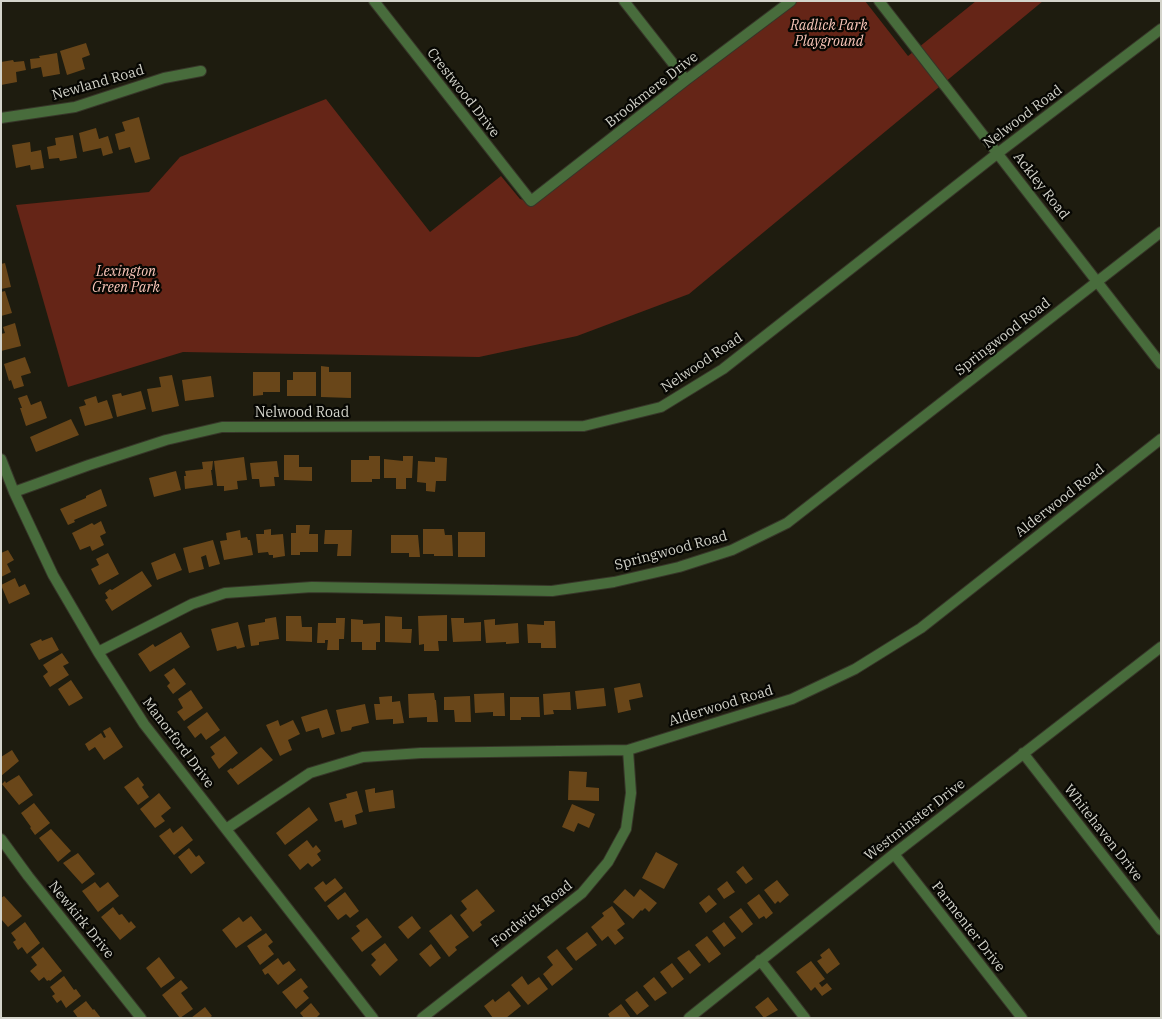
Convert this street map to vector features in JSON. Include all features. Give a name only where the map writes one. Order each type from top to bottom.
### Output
[{"type":"street","name":"Crestwood Drive","points":[[374,1],[531,201]]},
{"type":"street","points":[[624,1],[686,80]]},
{"type":"street","name":"Brookmere Drive","points":[[531,201],[791,1]]},
{"type":"street","name":"Ackley Road","points":[[879,1],[1161,364]]},
{"type":"street","name":"Nelwood Road","points":[[14,492],[166,440],[222,427],[584,426],[661,407],[722,369],[998,153],[1161,29]]},
{"type":"street","name":"Newland Road","points":[[1,118],[75,107],[164,78],[201,71]]},
{"type":"street","name":"Springwood Road","points":[[98,652],[192,604],[225,593],[312,587],[552,591],[614,582],[679,567],[732,550],[787,523],[1161,232]]},
{"type":"street","name":"Alderwood Road","points":[[226,829],[310,773],[363,757],[421,753],[628,750],[792,698],[856,669],[921,628],[1161,439]]},
{"type":"street","name":"Manorford Drive","points":[[1,459],[14,492],[53,575],[98,652],[144,724],[373,1018]]},
{"type":"street","name":"Westminster Drive","points":[[689,1018],[1023,753],[1160,650]]},
{"type":"street","name":"Fordwick Road","points":[[422,1018],[582,893],[608,862],[626,829],[631,793],[628,750]]},
{"type":"street","name":"Whitehaven Drive","points":[[1023,753],[1161,930]]},
{"type":"street","name":"Newkirk Drive","points":[[1,839],[28,876],[141,1018]]},
{"type":"street","name":"Parmenter Drive","points":[[894,854],[1022,1018]]},
{"type":"street","points":[[760,960],[805,1018]]},
{"type":"green space","name":"Lexington Green Park","points":[[798,1],[865,1],[908,56],[976,1],[1043,1],[689,294],[577,336],[479,357],[183,352],[68,387],[16,205],[149,192],[180,157],[326,99],[430,232],[501,176],[520,199],[534,203]]},
{"type":"building","points":[[86,43],[90,55],[82,58],[85,69],[67,75],[60,51]]},
{"type":"building","points":[[57,53],[60,74],[43,77],[41,67],[31,69],[30,59]]},
{"type":"building","points":[[13,60],[14,62],[24,61],[26,70],[16,72],[17,82],[1,85],[1,62]]},
{"type":"building","points":[[139,117],[150,159],[135,163],[130,147],[119,150],[115,134],[125,131],[122,122]]},
{"type":"building","points":[[96,128],[99,139],[108,136],[113,153],[103,156],[101,148],[83,152],[79,133]]},
{"type":"building","points":[[73,135],[77,158],[60,161],[59,158],[49,159],[47,147],[56,145],[55,138]]},
{"type":"building","points":[[30,142],[31,152],[41,150],[44,168],[31,170],[30,165],[16,168],[12,145]]},
{"type":"building","points":[[5,263],[11,287],[1,289],[1,264]]},
{"type":"building","points":[[5,291],[12,313],[1,316],[1,292]]},
{"type":"building","points":[[15,323],[21,346],[1,351],[1,334],[5,333],[3,327]]},
{"type":"building","points":[[25,357],[31,373],[21,376],[24,386],[14,389],[11,380],[9,381],[4,364]]},
{"type":"building","points":[[321,366],[329,367],[329,372],[351,372],[351,398],[321,397]]},
{"type":"building","points":[[253,372],[280,372],[280,392],[263,392],[263,395],[253,396]]},
{"type":"building","points":[[293,372],[316,372],[316,396],[287,396],[287,380],[293,380]]},
{"type":"building","points":[[172,375],[179,406],[152,412],[147,389],[161,387],[159,377]]},
{"type":"building","points":[[211,376],[214,397],[185,401],[182,380]]},
{"type":"building","points":[[141,391],[146,409],[117,417],[112,395],[121,393],[122,396]]},
{"type":"building","points":[[27,395],[31,405],[41,401],[47,418],[26,426],[18,398]]},
{"type":"building","points":[[96,396],[98,403],[107,400],[113,418],[85,426],[79,407],[86,405],[84,400]]},
{"type":"building","points":[[71,419],[79,435],[36,452],[30,437]]},
{"type":"building","points":[[284,455],[299,455],[299,467],[312,467],[312,481],[284,480]]},
{"type":"building","points":[[369,456],[380,456],[380,479],[372,479],[372,482],[351,482],[351,460],[369,460]]},
{"type":"building","points":[[403,456],[413,456],[412,478],[406,478],[406,489],[396,489],[396,478],[384,478],[384,459],[403,461]]},
{"type":"building","points":[[244,457],[247,480],[237,481],[238,489],[224,491],[224,486],[217,486],[214,461]]},
{"type":"building","points":[[435,457],[447,458],[446,481],[436,481],[435,492],[426,491],[426,483],[417,482],[418,461],[435,462]]},
{"type":"building","points":[[213,461],[211,470],[213,485],[185,489],[185,471],[203,469],[202,462]]},
{"type":"building","points":[[277,461],[279,477],[274,477],[275,486],[260,487],[259,479],[252,479],[250,463]]},
{"type":"building","points":[[176,471],[181,490],[154,497],[149,478]]},
{"type":"building","points":[[101,489],[107,506],[74,520],[75,522],[68,525],[60,509],[86,498],[86,496]]},
{"type":"building","points":[[101,521],[106,533],[100,536],[104,545],[92,551],[90,546],[80,550],[72,533],[92,523],[94,525]]},
{"type":"building","points":[[296,525],[310,525],[309,534],[318,534],[318,552],[300,552],[300,555],[291,555],[291,533],[296,533]]},
{"type":"building","points":[[271,529],[271,535],[283,534],[285,556],[273,558],[273,555],[269,555],[268,552],[258,553],[256,534],[264,534],[264,530]]},
{"type":"building","points":[[423,529],[444,529],[445,535],[452,535],[453,556],[423,554]]},
{"type":"building","points":[[240,530],[241,538],[247,537],[250,540],[253,555],[224,560],[220,541],[227,540],[226,533]]},
{"type":"building","points":[[325,530],[352,530],[351,556],[337,556],[338,544],[324,544]]},
{"type":"building","points":[[458,532],[485,532],[485,557],[458,557]]},
{"type":"building","points":[[391,535],[418,535],[420,557],[409,557],[409,553],[391,553]]},
{"type":"building","points":[[213,540],[220,564],[209,567],[206,555],[201,557],[204,569],[189,573],[183,548]]},
{"type":"building","points":[[8,550],[14,560],[7,564],[11,572],[1,577],[1,553]]},
{"type":"building","points":[[108,553],[119,574],[99,585],[91,569],[99,565],[96,559]]},
{"type":"building","points":[[175,553],[182,570],[157,580],[151,563]]},
{"type":"building","points":[[142,571],[152,586],[112,611],[105,600],[108,598],[105,593]]},
{"type":"building","points":[[15,578],[19,587],[25,584],[30,594],[9,604],[1,585]]},
{"type":"building","points":[[447,615],[447,641],[438,641],[439,651],[424,651],[424,644],[419,645],[418,616]]},
{"type":"building","points":[[286,616],[301,616],[302,627],[312,627],[312,642],[286,641]]},
{"type":"building","points":[[385,616],[402,617],[402,629],[412,629],[411,643],[385,642]]},
{"type":"building","points":[[276,617],[279,639],[259,642],[259,645],[251,646],[248,625],[265,622],[265,619]]},
{"type":"building","points":[[336,618],[345,618],[344,639],[339,639],[339,650],[327,650],[328,640],[325,640],[325,643],[317,643],[318,623],[336,623]]},
{"type":"building","points":[[451,618],[464,618],[464,623],[481,622],[481,641],[453,642]]},
{"type":"building","points":[[351,619],[363,620],[363,624],[380,623],[380,642],[376,642],[376,650],[362,650],[362,642],[351,642]]},
{"type":"building","points":[[495,619],[495,625],[518,623],[519,643],[486,643],[484,620]]},
{"type":"building","points":[[544,621],[555,621],[556,648],[541,648],[541,643],[528,643],[527,624],[544,625]]},
{"type":"building","points":[[238,622],[245,647],[237,649],[236,646],[217,651],[211,629]]},
{"type":"building","points":[[181,632],[190,647],[150,672],[138,654],[153,644],[155,647]]},
{"type":"building","points":[[52,637],[59,650],[39,660],[30,644]]},
{"type":"building","points":[[62,653],[69,663],[63,666],[69,675],[50,687],[43,676],[48,672],[43,665]]},
{"type":"building","points":[[174,668],[186,684],[173,694],[167,686],[170,683],[164,675]]},
{"type":"building","points":[[71,680],[83,698],[69,706],[58,689]]},
{"type":"building","points":[[640,683],[643,697],[629,700],[631,710],[618,713],[614,688]]},
{"type":"building","points":[[604,688],[606,706],[577,709],[575,691]]},
{"type":"building","points":[[191,690],[203,708],[184,721],[177,712],[183,708],[178,699]]},
{"type":"building","points":[[570,692],[571,710],[553,710],[554,714],[544,715],[543,694]]},
{"type":"building","points":[[434,693],[438,722],[427,722],[427,717],[409,718],[408,694]]},
{"type":"building","points":[[504,693],[505,716],[493,716],[493,712],[475,713],[474,694]]},
{"type":"building","points":[[392,696],[392,702],[400,701],[404,723],[393,724],[393,719],[376,720],[374,704],[380,704],[379,697]]},
{"type":"building","points":[[470,696],[471,722],[455,722],[454,710],[444,710],[444,697]]},
{"type":"building","points":[[510,697],[539,697],[540,717],[521,717],[521,720],[510,720]]},
{"type":"building","points":[[365,704],[369,723],[341,732],[336,710]]},
{"type":"building","points":[[327,709],[335,734],[322,738],[319,728],[306,732],[301,717]]},
{"type":"building","points":[[207,712],[220,730],[206,740],[201,733],[195,738],[187,727]]},
{"type":"building","points":[[278,720],[280,726],[293,720],[300,734],[288,740],[292,750],[280,756],[266,725]]},
{"type":"building","points":[[110,727],[123,747],[104,760],[95,747],[89,751],[85,744],[101,733],[104,738],[106,737],[103,731]]},
{"type":"building","points":[[225,736],[238,753],[219,769],[211,757],[215,754],[210,747]]},
{"type":"building","points":[[261,747],[273,760],[238,785],[227,771]]},
{"type":"building","points":[[12,750],[19,761],[1,776],[1,757]]},
{"type":"building","points":[[569,771],[587,772],[586,787],[599,788],[599,801],[568,800]]},
{"type":"building","points":[[19,775],[33,795],[19,805],[2,784]]},
{"type":"building","points":[[138,777],[149,797],[138,805],[124,787]]},
{"type":"building","points":[[375,788],[375,793],[393,790],[395,808],[369,812],[365,790]]},
{"type":"building","points":[[357,791],[363,812],[355,815],[357,824],[344,828],[342,820],[335,822],[329,803],[347,798],[346,794]]},
{"type":"building","points":[[159,793],[171,808],[161,816],[165,821],[155,828],[140,809]]},
{"type":"building","points":[[34,803],[50,823],[35,835],[21,813]]},
{"type":"building","points":[[572,804],[595,814],[589,828],[578,823],[574,832],[562,827]]},
{"type":"building","points":[[309,807],[318,820],[285,845],[276,833]]},
{"type":"building","points":[[182,826],[193,840],[174,855],[159,836],[170,828],[173,833]]},
{"type":"building","points":[[51,829],[71,851],[58,862],[39,838]]},
{"type":"building","points":[[307,840],[313,848],[316,845],[321,851],[317,854],[321,860],[312,867],[308,863],[300,870],[288,855]]},
{"type":"building","points":[[189,848],[196,857],[199,855],[205,863],[191,874],[178,857]]},
{"type":"building","points":[[656,852],[678,864],[664,889],[642,878]]},
{"type":"building","points":[[78,853],[95,874],[82,884],[63,863]]},
{"type":"building","points":[[743,866],[753,879],[746,884],[736,872]]},
{"type":"building","points":[[335,878],[343,888],[325,902],[314,888],[323,881],[326,885]]},
{"type":"building","points":[[777,880],[789,895],[780,903],[778,901],[775,904],[764,890]]},
{"type":"building","points":[[727,881],[735,892],[724,899],[717,889]]},
{"type":"building","points":[[95,882],[100,888],[108,882],[119,896],[98,912],[82,891]]},
{"type":"building","points":[[477,889],[495,911],[480,922],[482,925],[473,932],[460,915],[467,909],[461,901]]},
{"type":"building","points":[[625,889],[634,897],[640,889],[657,903],[649,912],[645,908],[641,910],[633,919],[613,902]]},
{"type":"building","points":[[345,892],[359,911],[350,918],[346,914],[338,920],[327,906]]},
{"type":"building","points":[[759,894],[773,913],[766,919],[764,916],[759,919],[747,903]]},
{"type":"building","points":[[709,895],[717,904],[706,913],[699,903]]},
{"type":"building","points":[[4,896],[22,916],[8,927],[1,919],[1,898]]},
{"type":"building","points":[[612,906],[625,924],[617,930],[624,938],[615,945],[608,936],[602,941],[591,927],[604,916],[602,913]]},
{"type":"building","points":[[113,907],[119,915],[122,914],[129,923],[131,921],[136,927],[120,940],[101,917]]},
{"type":"building","points":[[741,908],[753,924],[742,933],[729,917]]},
{"type":"building","points":[[451,914],[469,937],[455,947],[457,950],[449,957],[429,931]]},
{"type":"building","points":[[251,916],[262,930],[236,948],[222,930],[239,917],[243,922]]},
{"type":"building","points":[[412,916],[421,928],[408,939],[398,927]]},
{"type":"building","points":[[367,918],[382,937],[362,952],[351,938],[360,931],[356,926]]},
{"type":"building","points":[[25,922],[40,943],[27,954],[22,947],[18,950],[13,942],[16,940],[11,933]]},
{"type":"building","points":[[724,922],[736,938],[724,947],[712,931]]},
{"type":"building","points":[[587,932],[597,945],[576,961],[566,948]]},
{"type":"building","points":[[266,933],[273,942],[268,946],[274,954],[260,965],[247,946]]},
{"type":"building","points":[[707,936],[721,954],[709,963],[695,945]]},
{"type":"building","points":[[385,943],[398,960],[380,976],[371,965],[376,960],[371,954]]},
{"type":"building","points":[[431,944],[441,958],[430,967],[419,954]]},
{"type":"building","points":[[43,947],[62,971],[50,981],[47,981],[44,977],[39,981],[30,971],[37,965],[31,957]]},
{"type":"building","points":[[829,948],[840,964],[827,974],[817,961],[822,958],[820,955]]},
{"type":"building","points":[[557,949],[573,969],[552,986],[543,974],[553,965],[547,957]]},
{"type":"building","points":[[689,950],[701,965],[690,974],[677,958]]},
{"type":"building","points":[[159,957],[175,978],[161,988],[146,968]]},
{"type":"building","points":[[278,958],[283,965],[289,961],[296,970],[278,985],[268,973],[265,975],[262,970]]},
{"type":"building","points":[[811,961],[825,979],[819,983],[822,987],[827,983],[832,989],[822,996],[815,987],[811,991],[796,972]]},
{"type":"building","points":[[672,963],[684,979],[672,988],[660,972]]},
{"type":"building","points":[[64,976],[81,996],[66,1008],[61,1000],[57,1003],[52,996],[55,994],[50,987]]},
{"type":"building","points":[[522,976],[528,985],[539,977],[548,989],[528,1005],[511,985]]},
{"type":"building","points":[[654,977],[667,993],[655,1001],[643,986]]},
{"type":"building","points":[[301,978],[308,987],[303,991],[309,998],[296,1009],[282,992]]},
{"type":"building","points":[[181,980],[188,988],[181,993],[193,1009],[180,1018],[162,995]]},
{"type":"building","points":[[509,991],[521,1006],[506,1018],[493,1018],[484,1006],[493,999],[495,1002]]},
{"type":"building","points":[[637,991],[649,1006],[637,1015],[625,1000]]},
{"type":"building","points":[[768,997],[778,1010],[764,1018],[755,1007]]},
{"type":"building","points":[[86,1001],[101,1018],[78,1018],[73,1011]]},
{"type":"building","points":[[311,1003],[320,1014],[316,1018],[304,1018],[300,1013]]},
{"type":"building","points":[[621,1004],[631,1018],[610,1018],[608,1014]]},
{"type":"building","points":[[205,1007],[212,1016],[209,1018],[191,1018]]},
{"type":"park label","name":"Radlick Park Playground","points":[[829,34]]}]
